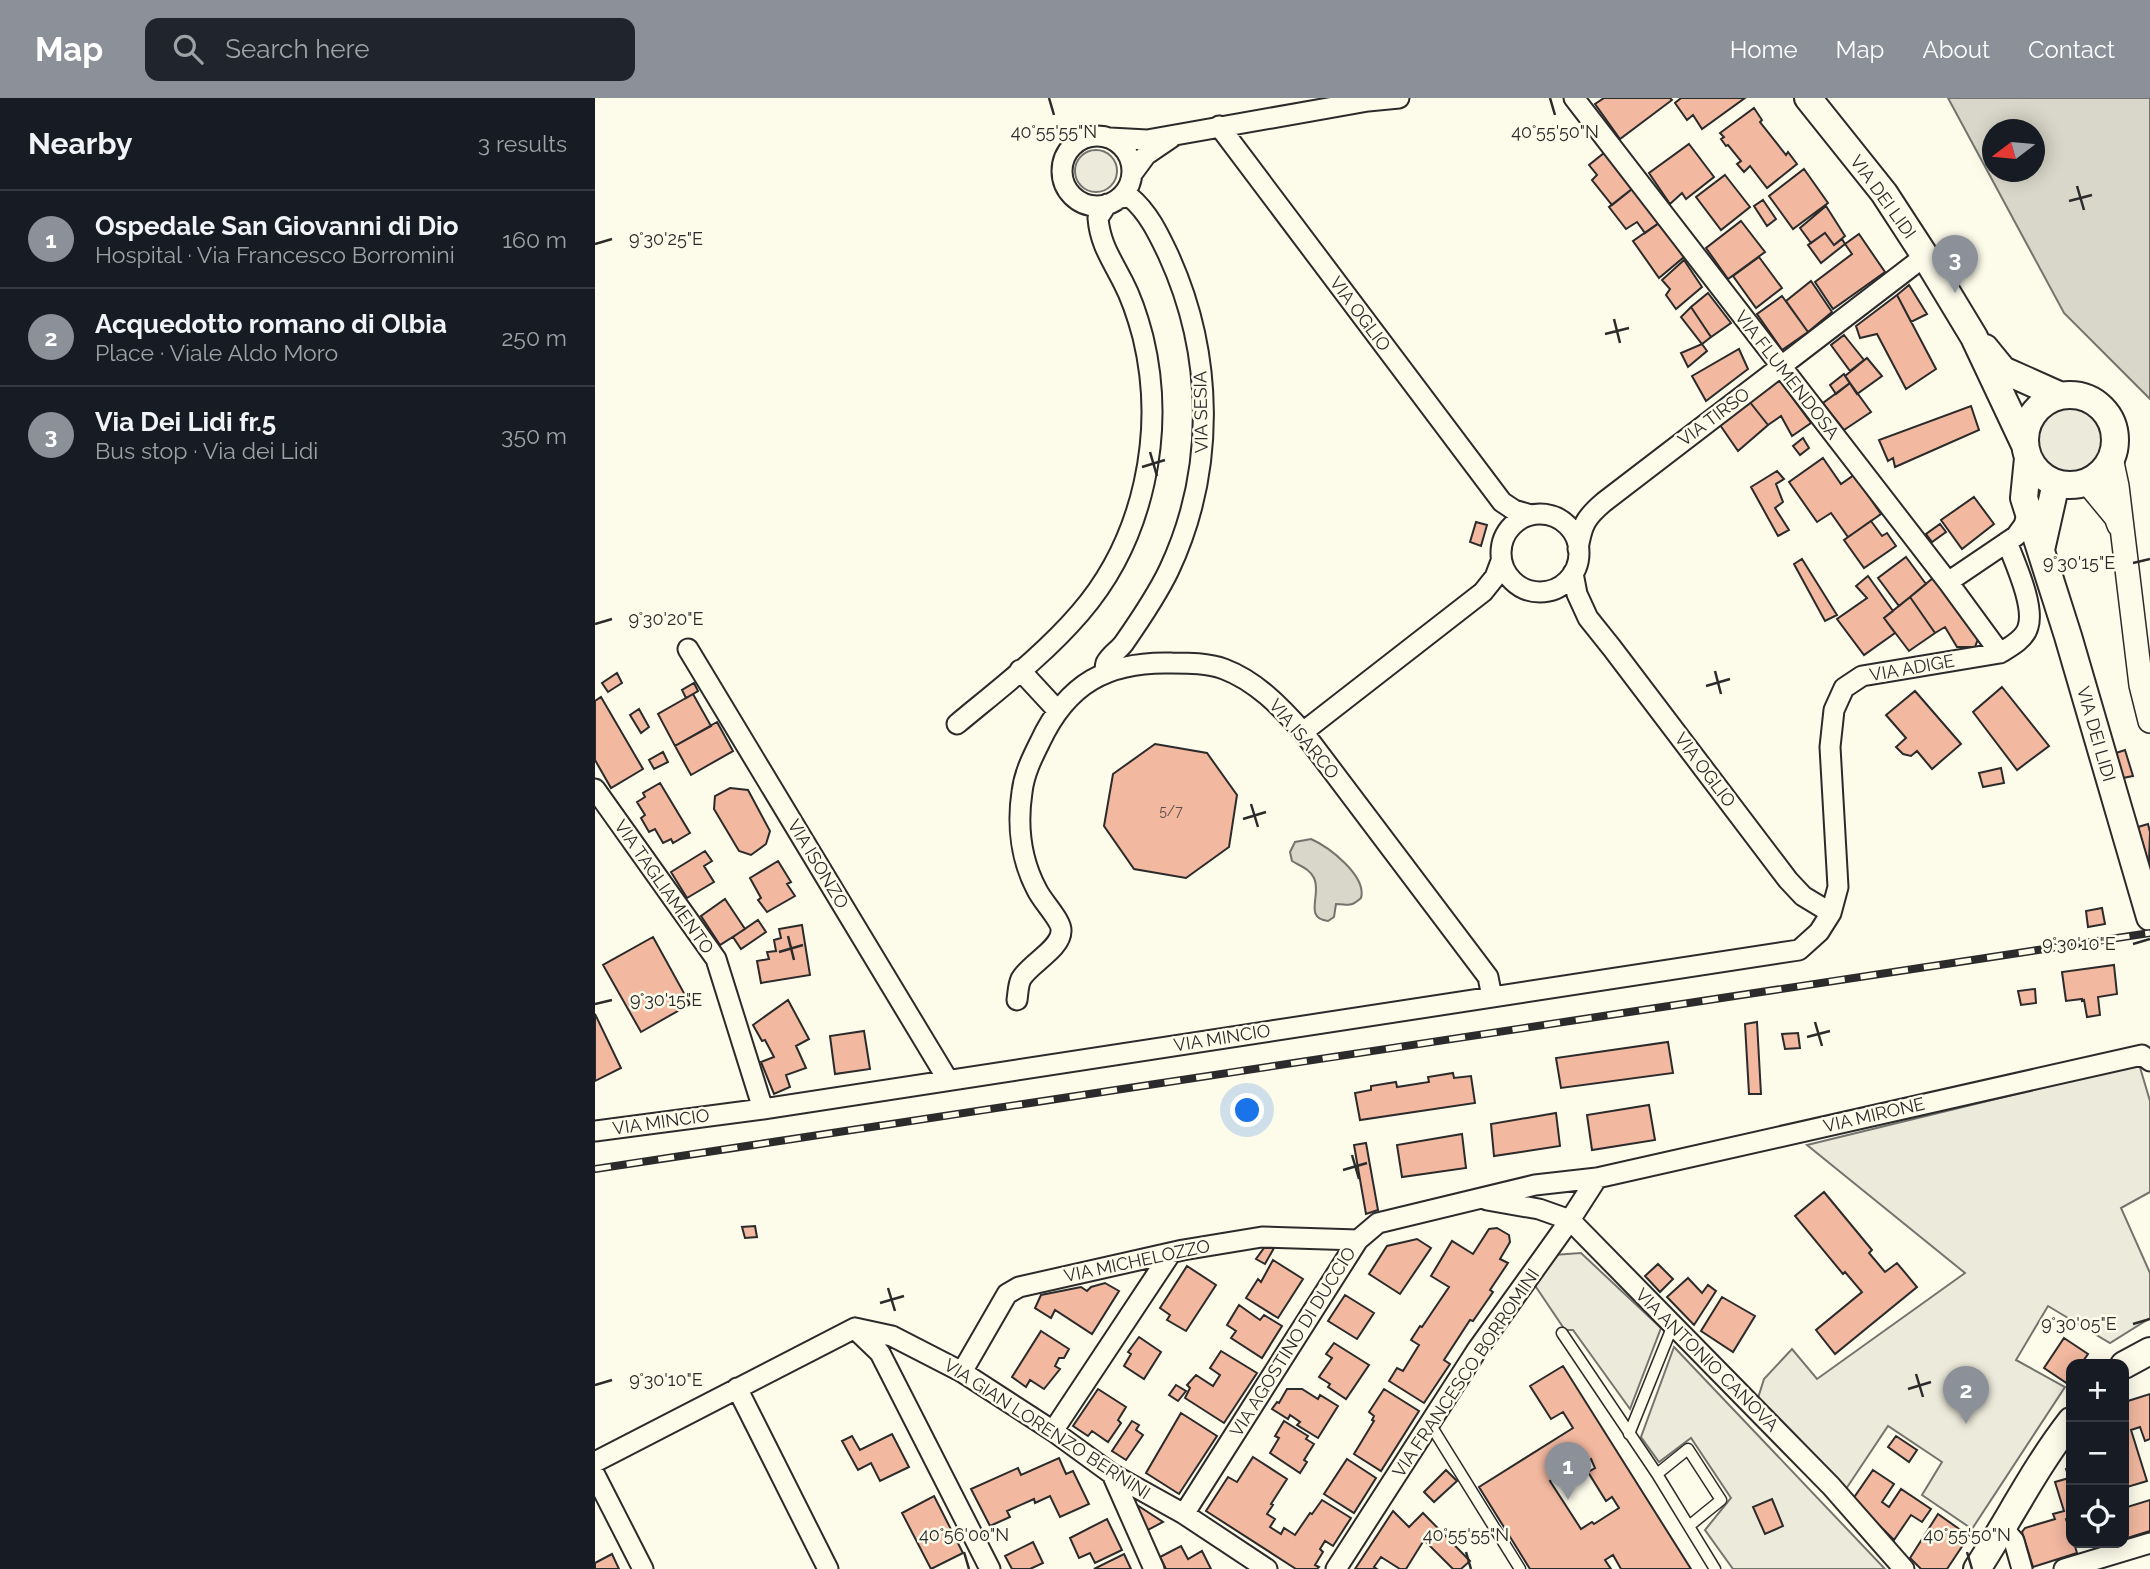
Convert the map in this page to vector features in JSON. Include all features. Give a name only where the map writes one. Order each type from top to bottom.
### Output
[{"type":"main road","name":"VIA DEI LIDI","points":[[1808,98],[1884,193],[1925,256],[1974,337],[2026,450],[2024,498],[2068,636],[2150,917]]},
{"type":"main road","name":"VIA DEI LIDI","points":[[1974,337],[2003,370],[2059,395]]},
{"type":"main road","points":[[2075,394],[2093,401],[2105,411],[2113,425],[2114,450],[2111,457],[2102,472],[2087,482],[2071,485],[2056,483],[2039,473],[2026,450],[2029,419],[2044,402],[2059,395],[2075,394]]},
{"type":"main road","points":[[2041,551],[2056,483]]},
{"type":"main road","points":[[2129,1362],[2150,1351]]},
{"type":"main road","points":[[1977,1569],[2047,1453],[2070,1422]]},
{"type":"street","name":"VIA FLUMENDOSA","points":[[1574,98],[2000,653]]},
{"type":"street","points":[[1113,201],[1096,206],[1085,204],[1067,190],[1063,180],[1064,157],[1078,141],[1088,136],[1147,139],[1389,99]]},
{"type":"street","name":"VIA OGLIO","points":[[1219,127],[1502,502]]},
{"type":"street","points":[[957,724],[1059,637],[1100,586],[1129,533],[1146,473],[1151,439],[1152,399],[1148,363],[1134,307],[1101,242],[1098,219],[1125,191],[1132,174],[1146,155],[1175,135]]},
{"type":"street","points":[[1110,138],[1127,152],[1132,174]]},
{"type":"street","name":"VIA SESIA","points":[[1105,673],[1106,664],[1122,646],[1168,572],[1185,533],[1202,463],[1205,419],[1201,368],[1186,299],[1159,236],[1142,206],[1130,197],[1113,201]]},
{"type":"street","name":"VIA TIRSO","points":[[1604,502],[1925,256]]},
{"type":"street","points":[[2111,457],[2117,486],[2141,685],[2150,721]]},
{"type":"street","points":[[2087,482],[2116,517],[2120,528]]},
{"type":"street","points":[[1502,502],[1514,510],[1531,515]]},
{"type":"street","points":[[1502,502],[1508,530]]},
{"type":"street","points":[[1557,518],[1575,516],[1604,502]]},
{"type":"street","points":[[1501,561],[1515,584],[1526,590],[1551,591],[1564,584],[1578,562],[1581,531],[1587,517],[1604,502]]},
{"type":"street","points":[[1948,582],[2016,536],[2024,525],[2028,512]]},
{"type":"street","points":[[1303,732],[1483,592],[1496,577],[1501,561],[1502,543],[1508,530],[1519,520],[1531,515],[1545,514],[1557,518],[1575,537],[1578,549]]},
{"type":"street","points":[[2000,653],[2016,643],[2028,629],[2029,609],[2007,542]]},
{"type":"street","points":[[1573,573],[1577,594],[1588,618]]},
{"type":"street","points":[[1483,592],[1499,585],[1515,584]]},
{"type":"street","points":[[1551,591],[1568,600],[1588,618]]},
{"type":"street","name":"VIA OGLIO","points":[[1588,618],[1788,880],[1803,896],[1831,913]]},
{"type":"street","name":"VIA ISONZO","points":[[688,649],[948,1080]]},
{"type":"street","name":"VIA ADIGE","points":[[1831,913],[1838,887],[1830,747],[1834,710],[1844,688],[1862,676],[2000,653]]},
{"type":"street","name":"VIA ISARCO","points":[[1017,1000],[1021,979],[1057,943],[1062,932],[1060,924],[1037,891],[1026,863],[1020,833],[1022,791],[1029,764],[1057,710],[1078,688],[1105,673],[1132,665],[1161,662],[1194,663],[1223,668],[1245,679],[1283,708],[1488,977],[1492,997]]},
{"type":"street","points":[[1020,670],[1057,710]]},
{"type":"street","name":"VIA TAGLIAMENTO","points":[[595,789],[716,960],[763,1109]]},
{"type":"street","name":"VIA MINCIO","points":[[595,1131],[763,1109],[1800,950],[1819,932],[1831,913]]},
{"type":"street","name":"VIA MIRONE","points":[[1597,1178],[2142,1055],[2150,1061]]},
{"type":"street","name":"VIA AGOSTINO DI DUCCIO","points":[[1184,1514],[1358,1240],[1378,1223],[1535,1185],[1597,1178]]},
{"type":"street","name":"VIA FRANCESCO BORROMINI","points":[[1336,1569],[1477,1350],[1597,1178]]},
{"type":"street","name":"VIA ANTONIO CANOVA","points":[[1482,1199],[1539,1209],[1570,1220],[1832,1486],[1904,1569]]},
{"type":"street","name":"VIA MICHELOZZO","points":[[962,1371],[1007,1294],[1019,1287],[1171,1253],[1262,1237],[1358,1240]]},
{"type":"street","points":[[1053,1431],[1171,1253]]},
{"type":"street","points":[[595,1462],[855,1328],[880,1353],[990,1569]]},
{"type":"street","name":"VIA GIAN LORENZO BERNINI","points":[[855,1328],[892,1336],[962,1371],[1112,1474],[1184,1514],[1267,1569]]},
{"type":"street","points":[[737,1388],[828,1569]]},
{"type":"street","points":[[1112,1474],[1154,1569]]},
{"type":"street","points":[[595,1475],[643,1569]]},
{"type":"street","points":[[2003,1528],[2014,1541],[2022,1569]]},
{"type":"street","points":[[2064,1569],[2150,1543]]},
{"type":"lane","points":[[1629,1434],[1673,1325]]},
{"type":"lane","points":[[1562,1333],[1657,1474],[1715,1569]]},
{"type":"lane","points":[[1430,1424],[1520,1569]]},
{"type":"lane","points":[[1657,1474],[1688,1449],[1721,1500],[1689,1526]]},
{"type":"shaded area","points":[[1948,98],[2150,98],[2150,399],[2064,313],[1993,182],[2045,182],[2045,119],[1982,119],[1982,161]]},
{"type":"shaded area","points":[[1096,150],[1111,156],[1117,171],[1111,186],[1096,192],[1081,186],[1075,171],[1081,156]]},
{"type":"shaded area","points":[[2069,402],[2083,405],[2095,413],[2103,425],[2106,439],[2103,453],[2095,465],[2083,473],[2069,476],[2055,473],[2043,465],[2035,453],[2032,439],[2035,425],[2043,413],[2055,405]]},
{"type":"shaded area","points":[[1311,839],[1345,863],[1361,889],[1361,898],[1354,903],[1336,904],[1334,917],[1328,921],[1316,915],[1314,878],[1292,861],[1290,852],[1295,842]]},
{"type":"shaded area","points":[[2139,1064],[2150,1101],[2150,1192],[2121,1208],[2150,1273],[2150,1318],[2110,1343],[2048,1306],[2016,1360],[2065,1387],[1972,1529],[1922,1495],[1942,1462],[1888,1426],[1844,1492],[1758,1398],[1764,1379],[1792,1349],[1817,1379],[1965,1273],[1807,1145]]},
{"type":"shaded area","points":[[1581,1253],[1661,1328],[1630,1409],[1573,1330],[1565,1330],[1534,1284],[1553,1255]]},
{"type":"shaded area","points":[[1674,1347],[1885,1569],[1733,1569],[1705,1530],[1731,1498],[1691,1438],[1659,1462],[1641,1437]]},
{"type":"building","points":[[1604,98],[1672,100],[1620,139],[1595,104]]},
{"type":"building","points":[[1681,98],[1745,98],[1702,129],[1693,115],[1687,120],[1675,103]]},
{"type":"building","points":[[1754,108],[1762,120],[1760,122],[1786,155],[1788,152],[1797,164],[1767,188],[1750,166],[1744,172],[1737,164],[1741,161],[1728,145],[1726,146],[1720,133]]},
{"type":"building","points":[[1689,144],[1714,177],[1686,199],[1682,193],[1670,204],[1649,173]]},
{"type":"building","points":[[1604,153],[1632,189],[1612,205],[1592,180],[1597,175],[1589,165]]},
{"type":"building","points":[[1804,169],[1828,203],[1793,229],[1769,196]]},
{"type":"building","points":[[1725,175],[1750,207],[1721,230],[1696,197]]},
{"type":"building","points":[[1632,189],[1659,223],[1645,233],[1637,222],[1626,229],[1609,207]]},
{"type":"building","points":[[1763,200],[1776,219],[1767,226],[1754,206]]},
{"type":"building","points":[[1826,206],[1845,236],[1834,245],[1825,233],[1811,243],[1800,228]]},
{"type":"building","points":[[1741,221],[1765,252],[1728,279],[1706,248]]},
{"type":"building","points":[[1659,223],[1684,257],[1659,278],[1633,241]]},
{"type":"building","points":[[1825,233],[1834,245],[1842,239],[1845,244],[1821,263],[1808,245]]},
{"type":"building","points":[[1859,234],[1885,272],[1833,309],[1815,282],[1852,254],[1845,244]]},
{"type":"building","points":[[1759,257],[1782,288],[1756,308],[1733,276]]},
{"type":"building","points":[[1684,260],[1702,287],[1676,309],[1666,295],[1670,289],[1662,280]]},
{"type":"building","points":[[1811,281],[1832,312],[1808,332],[1786,301]]},
{"type":"building","points":[[1909,285],[1927,314],[1911,322],[1897,295]]},
{"type":"building","points":[[1708,293],[1731,323],[1711,337],[1691,307]]},
{"type":"building","points":[[1897,295],[1936,369],[1906,389],[1877,334],[1860,338],[1856,326]]},
{"type":"building","points":[[1782,296],[1808,332],[1782,350],[1757,314]]},
{"type":"building","points":[[1691,307],[1711,337],[1702,344],[1681,317]]},
{"type":"building","points":[[1844,335],[1864,360],[1850,371],[1831,345]]},
{"type":"building","points":[[1702,344],[1707,351],[1688,367],[1681,353]]},
{"type":"building","points":[[1739,349],[1748,369],[1706,401],[1692,376]]},
{"type":"building","points":[[1867,358],[1882,376],[1857,394],[1845,376]]},
{"type":"building","points":[[1844,374],[1850,383],[1836,394],[1830,385]]},
{"type":"building","points":[[1778,378],[1811,423],[1792,436],[1781,416],[1768,425],[1749,401]]},
{"type":"building","points":[[1850,383],[1871,412],[1844,430],[1823,403]]},
{"type":"building","points":[[1749,401],[1768,425],[1738,451],[1720,425]]},
{"type":"building","points":[[1971,406],[1979,430],[1895,467],[1893,458],[1888,461],[1879,440]]},
{"type":"building","points":[[1803,438],[1809,448],[1800,455],[1793,446]]},
{"type":"building","points":[[1823,458],[1841,484],[1854,475],[1881,514],[1848,537],[1831,513],[1817,522],[1789,482]]},
{"type":"building","points":[[1777,471],[1784,479],[1776,484],[1783,502],[1775,508],[1789,530],[1778,536],[1751,487]]},
{"type":"building","points":[[1974,497],[1994,524],[1962,549],[1941,520]]},
{"type":"building","points":[[1871,521],[1882,536],[1887,533],[1896,546],[1864,568],[1844,540]]},
{"type":"building","points":[[1476,522],[1487,525],[1481,546],[1470,542]]},
{"type":"building","points":[[1940,524],[1946,532],[1932,542],[1926,534]]},
{"type":"building","points":[[1906,557],[1926,584],[1899,606],[1878,578]]},
{"type":"building","points":[[1802,559],[1837,615],[1825,621],[1794,564]]},
{"type":"building","points":[[1868,576],[1893,611],[1884,618],[1895,633],[1864,655],[1837,619],[1867,598],[1856,586]]},
{"type":"building","points":[[1933,578],[1978,639],[1975,647],[1957,647],[1945,627],[1935,633],[1910,597]]},
{"type":"building","points":[[1910,597],[1935,633],[1909,651],[1884,618]]},
{"type":"building","points":[[617,673],[622,683],[608,692],[602,683]]},
{"type":"building","points":[[694,683],[698,691],[686,698],[682,690]]},
{"type":"building","points":[[2002,687],[2049,746],[2017,770],[1973,712]]},
{"type":"building","points":[[1915,691],[1961,744],[1932,769],[1917,751],[1911,756],[1903,754],[1896,747],[1906,738],[1886,715]]},
{"type":"building","points":[[693,694],[711,726],[675,746],[658,714]]},
{"type":"building","points":[[601,697],[643,769],[611,788],[595,760],[595,701]]},
{"type":"building","points":[[639,709],[649,727],[641,733],[630,715]]},
{"type":"building","points":[[717,722],[733,751],[691,775],[675,746]]},
{"type":"building","points":[[1155,744],[1207,753],[1237,795],[1229,847],[1186,878],[1134,869],[1104,826],[1113,774]]},
{"type":"building","points":[[2125,750],[2133,776],[2123,778],[2116,753]]},
{"type":"building","points":[[663,752],[668,762],[654,769],[649,760]]},
{"type":"building","points":[[2001,768],[2004,783],[1983,787],[1979,773]]},
{"type":"building","points":[[660,783],[690,833],[673,843],[671,839],[663,843],[655,829],[649,832],[641,818],[645,815],[637,802],[645,797],[643,793]]},
{"type":"building","points":[[730,788],[748,790],[770,831],[766,844],[751,855],[739,851],[714,809],[715,796]]},
{"type":"building","points":[[2148,824],[2150,832],[2149,865],[2138,827]]},
{"type":"building","points":[[705,851],[712,861],[704,866],[714,882],[687,898],[671,872]]},
{"type":"building","points":[[778,861],[791,882],[787,884],[795,896],[767,912],[758,900],[761,898],[750,878]]},
{"type":"building","points":[[725,899],[745,929],[720,945],[701,916]]},
{"type":"building","points":[[2102,908],[2105,924],[2088,927],[2086,911]]},
{"type":"building","points":[[758,920],[766,932],[741,949],[733,937]]},
{"type":"building","points":[[802,925],[810,975],[761,983],[757,961],[769,959],[767,952],[776,951],[774,940],[781,938],[779,929]]},
{"type":"building","points":[[653,937],[690,1004],[641,1032],[603,965]]},
{"type":"building","points":[[2114,965],[2117,994],[2098,997],[2100,1015],[2087,1017],[2082,999],[2066,1001],[2062,972]]},
{"type":"building","points":[[2035,989],[2036,1003],[2021,1005],[2018,991]]},
{"type":"building","points":[[788,1000],[809,1039],[796,1046],[806,1068],[786,1075],[790,1087],[774,1094],[761,1062],[774,1057],[753,1025]]},
{"type":"building","points":[[595,1014],[621,1068],[595,1081]]},
{"type":"building","points":[[1757,1022],[1761,1094],[1749,1094],[1745,1024]]},
{"type":"building","points":[[864,1031],[870,1069],[835,1074],[830,1036]]},
{"type":"building","points":[[1798,1033],[1800,1048],[1785,1049],[1782,1034]]},
{"type":"building","points":[[1668,1042],[1673,1073],[1561,1088],[1556,1058]]},
{"type":"building","points":[[1453,1073],[1454,1078],[1471,1076],[1475,1103],[1360,1120],[1355,1093],[1371,1090],[1371,1086],[1396,1082],[1397,1087],[1429,1082],[1428,1077]]},
{"type":"building","points":[[1649,1105],[1655,1140],[1592,1150],[1587,1115]]},
{"type":"building","points":[[1556,1113],[1560,1146],[1494,1156],[1491,1124]]},
{"type":"building","points":[[1462,1134],[1466,1168],[1402,1177],[1397,1145]]},
{"type":"building","points":[[1366,1143],[1378,1210],[1366,1214],[1354,1145]]},
{"type":"building","points":[[1824,1192],[1872,1250],[1869,1253],[1885,1272],[1897,1263],[1917,1287],[1835,1354],[1816,1330],[1862,1292],[1845,1272],[1843,1274],[1795,1216]]},
{"type":"building","points":[[755,1226],[757,1237],[745,1238],[742,1227]]},
{"type":"building","points":[[1497,1228],[1509,1235],[1510,1242],[1500,1259],[1508,1263],[1490,1290],[1493,1292],[1473,1321],[1470,1320],[1444,1360],[1450,1364],[1424,1403],[1389,1381],[1397,1368],[1403,1371],[1419,1345],[1411,1340],[1449,1287],[1431,1276],[1452,1241],[1473,1254],[1489,1229]]},
{"type":"building","points":[[1417,1239],[1431,1248],[1400,1294],[1369,1274],[1387,1246]]},
{"type":"building","points":[[1264,1248],[1274,1248],[1265,1264],[1256,1259]]},
{"type":"building","points":[[1273,1260],[1303,1279],[1278,1318],[1246,1298],[1258,1279],[1261,1282]]},
{"type":"building","points":[[1658,1264],[1673,1279],[1660,1292],[1645,1276]]},
{"type":"building","points":[[1187,1266],[1216,1285],[1186,1331],[1167,1320],[1170,1315],[1160,1308]]},
{"type":"building","points":[[1688,1278],[1702,1293],[1708,1285],[1716,1291],[1694,1325],[1667,1297]]},
{"type":"building","points":[[1105,1283],[1119,1291],[1092,1334],[1055,1310],[1051,1318],[1035,1308],[1041,1295],[1081,1287],[1087,1291]]},
{"type":"building","points":[[1345,1295],[1374,1313],[1357,1339],[1328,1321]]},
{"type":"building","points":[[1722,1297],[1755,1316],[1733,1352],[1701,1331]]},
{"type":"building","points":[[1239,1305],[1260,1320],[1264,1315],[1282,1326],[1262,1358],[1231,1338],[1236,1331],[1227,1325]]},
{"type":"building","points":[[1041,1331],[1069,1349],[1064,1358],[1059,1358],[1055,1366],[1060,1369],[1044,1389],[1030,1380],[1026,1387],[1012,1377]]},
{"type":"building","points":[[1139,1337],[1161,1352],[1144,1379],[1124,1366],[1131,1354],[1128,1352]]},
{"type":"building","points":[[2064,1338],[2088,1354],[2084,1359],[2066,1359],[2066,1383],[2044,1368]]},
{"type":"building","points":[[1334,1343],[1369,1365],[1346,1399],[1319,1377],[1332,1358],[1326,1354]]},
{"type":"building","points":[[1221,1351],[1257,1373],[1224,1423],[1185,1398],[1190,1388],[1187,1385],[1196,1375],[1213,1386],[1220,1375],[1210,1368]]},
{"type":"building","points":[[1563,1366],[1691,1569],[1621,1569],[1613,1555],[1605,1560],[1611,1569],[1530,1569],[1479,1487],[1573,1428],[1563,1412],[1551,1419],[1530,1386]],"holes":[[[1591,1459],[1595,1468],[1588,1472],[1606,1501],[1612,1497],[1619,1508],[1581,1529],[1550,1481],[1561,1474],[1566,1482],[1580,1473],[1577,1469]]]},
{"type":"building","points":[[1176,1385],[1186,1391],[1178,1401],[1169,1395]]},
{"type":"building","points":[[1098,1389],[1126,1407],[1118,1420],[1121,1423],[1108,1442],[1092,1431],[1088,1436],[1073,1426]]},
{"type":"building","points":[[1287,1389],[1302,1389],[1318,1399],[1320,1395],[1338,1406],[1318,1438],[1297,1425],[1300,1422],[1290,1415],[1288,1419],[1272,1409]]},
{"type":"building","points":[[1384,1389],[1419,1411],[1381,1471],[1354,1454],[1374,1421],[1374,1416],[1369,1412]]},
{"type":"building","points":[[2150,1394],[2150,1439],[2145,1441],[2140,1427],[2131,1430],[2147,1481],[2129,1486],[2129,1422],[2129,1401]]},
{"type":"building","points":[[1181,1413],[1217,1436],[1179,1494],[1146,1473]]},
{"type":"building","points":[[1132,1421],[1139,1425],[1136,1430],[1143,1435],[1126,1460],[1112,1451]]},
{"type":"building","points":[[1284,1421],[1308,1436],[1306,1439],[1314,1444],[1300,1473],[1270,1453],[1279,1438],[1275,1436]]},
{"type":"building","points":[[892,1434],[909,1467],[880,1481],[871,1463],[858,1470],[842,1441],[852,1436],[860,1450]]},
{"type":"building","points":[[1896,1436],[1917,1450],[1909,1462],[1888,1447]]},
{"type":"building","points":[[1253,1457],[1287,1479],[1267,1514],[1275,1519],[1270,1527],[1281,1534],[1284,1528],[1295,1535],[1322,1500],[1351,1518],[1333,1546],[1325,1541],[1320,1549],[1323,1552],[1315,1565],[1319,1567],[1317,1569],[1296,1569],[1206,1511],[1228,1477],[1237,1482]]},
{"type":"building","points":[[1059,1458],[1066,1474],[1073,1471],[1089,1504],[1060,1517],[1050,1496],[1035,1503],[1034,1499],[1007,1511],[1010,1517],[990,1526],[971,1489],[1018,1468],[1021,1475]]},
{"type":"building","points":[[1347,1459],[1376,1478],[1354,1513],[1324,1494]]},
{"type":"building","points":[[1446,1470],[1457,1481],[1434,1502],[1424,1492]]},
{"type":"building","points":[[1873,1470],[1894,1484],[1882,1502],[1889,1507],[1901,1489],[1931,1509],[1922,1522],[1911,1515],[1894,1540],[1853,1499]]},
{"type":"building","points":[[2066,1479],[2066,1548],[2076,1548],[2077,1553],[2033,1567],[2022,1532],[2025,1528],[2055,1519],[2053,1514],[2064,1511],[2055,1482]]},
{"type":"building","points":[[934,1496],[963,1553],[931,1569],[902,1513]]},
{"type":"building","points":[[1772,1499],[1783,1526],[1765,1534],[1753,1507]]},
{"type":"building","points":[[2150,1500],[2150,1531],[2129,1537],[2129,1506]]},
{"type":"building","points":[[1137,1505],[1163,1522],[1146,1531],[1134,1507]]},
{"type":"building","points":[[1393,1511],[1409,1527],[1423,1513],[1470,1561],[1461,1569],[1453,1569],[1424,1540],[1406,1569],[1400,1569],[1381,1557],[1374,1567],[1377,1569],[1355,1569]]},
{"type":"building","points":[[1938,1514],[1969,1536],[1947,1569],[1921,1569],[1910,1558]]},
{"type":"building","points":[[1107,1519],[1122,1550],[1095,1563],[1090,1553],[1079,1558],[1070,1538]]},
{"type":"building","points":[[1033,1542],[1043,1563],[1030,1569],[1012,1569],[1005,1556]]},
{"type":"building","points":[[1181,1546],[1188,1559],[1202,1551],[1211,1569],[1166,1569],[1160,1557]]},
{"type":"building","points":[[612,1554],[619,1569],[595,1569],[595,1563]]},
{"type":"building","points":[[1124,1554],[1131,1569],[1094,1569]]},
{"type":"railway","points":[[595,1169],[2150,933]]},
{"type":"place","name":"Via Dei Lidi fr.5","points":[[1955,293]]},
{"type":"place","name":"Acquedotto romano di Olbia","points":[[1966,1424]]},
{"type":"place","name":"Ospedale San Giovanni di Dio","points":[[1568,1500]]}]
